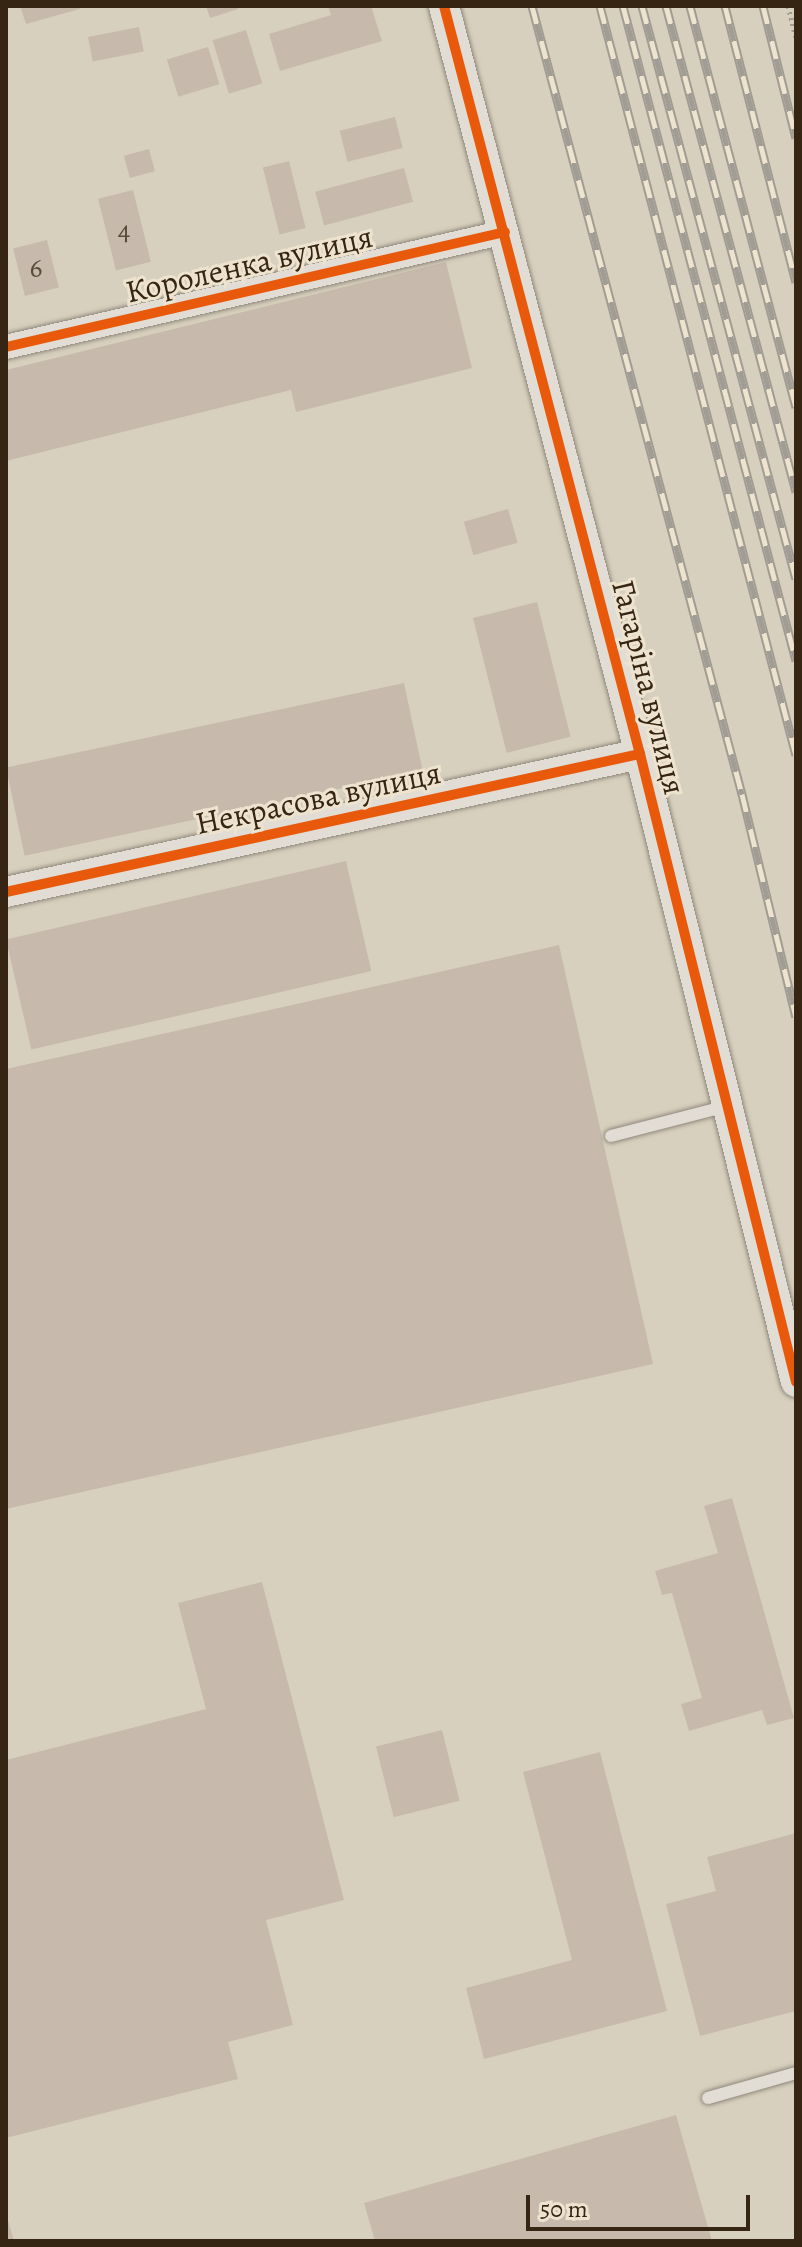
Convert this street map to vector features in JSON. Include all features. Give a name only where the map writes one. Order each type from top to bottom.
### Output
[{"type":"street","name":"Гагаріна вулиця","points":[[444,6],[640,754],[796,1382]]},
{"type":"street","name":"Короленка вулиця","points":[[6,347],[505,232]]},
{"type":"street","name":"Некрасова вулиця","points":[[6,892],[640,754]]},
{"type":"lane","points":[[611,1136],[727,1106]]},
{"type":"lane","points":[[708,2098],[796,2073]]},
{"type":"path","points":[[788,6],[796,38]]},
{"type":"building","points":[[20,6],[79,6],[80,9],[26,24]]},
{"type":"building","points":[[206,6],[237,6],[238,9],[210,18]]},
{"type":"building","points":[[328,6],[371,6],[382,41],[280,71],[269,34],[331,15]]},
{"type":"building","points":[[139,27],[144,52],[93,61],[88,37]]},
{"type":"building","points":[[246,30],[262,84],[229,94],[213,40]]},
{"type":"building","points":[[208,47],[219,84],[178,97],[167,60]]},
{"type":"building","points":[[395,117],[403,148],[347,162],[340,131]]},
{"type":"building","points":[[149,149],[155,171],[130,178],[124,156]]},
{"type":"building","points":[[289,161],[306,228],[279,234],[263,168]]},
{"type":"building","points":[[404,168],[413,202],[324,226],[315,192]]},
{"type":"building","points":[[133,190],[151,262],[116,271],[98,199]]},
{"type":"building","points":[[47,240],[59,288],[25,296],[13,248]]},
{"type":"building","points":[[446,262],[472,368],[296,412],[291,390],[6,461],[6,370]]},
{"type":"building","points":[[508,509],[518,543],[473,555],[464,522]]},
{"type":"building","points":[[537,602],[571,737],[507,753],[473,618]]},
{"type":"building","points":[[404,683],[423,771],[25,856],[6,768]]},
{"type":"building","points":[[346,861],[371,971],[31,1050],[6,939]]},
{"type":"building","points":[[559,945],[653,1364],[6,1509],[6,1069]]},
{"type":"building","points":[[732,1498],[794,1718],[767,1725],[762,1710],[689,1731],[681,1704],[702,1698],[672,1593],[662,1595],[655,1571],[718,1553],[704,1506]]},
{"type":"building","points":[[262,1582],[344,1900],[266,1920],[293,2025],[228,2042],[238,2079],[6,2138],[6,1760],[206,1709],[178,1603]]},
{"type":"building","points":[[442,1730],[460,1801],[394,1817],[376,1746]]},
{"type":"building","points":[[600,1752],[667,2011],[484,2059],[466,1988],[572,1960],[523,1772]]},
{"type":"building","points":[[796,1833],[796,2011],[700,2036],[666,1904],[716,1891],[707,1857]]},
{"type":"building","points":[[676,2115],[712,2241],[375,2241],[364,2203]]},
{"type":"building","points":[[7,2217],[14,2241],[6,2241]]},
{"type":"railway","points":[[532,6],[742,794],[796,1017]]},
{"type":"railway","points":[[600,6],[796,755]]},
{"type":"railway","points":[[623,6],[796,661]]},
{"type":"railway","points":[[642,6],[796,579]]},
{"type":"railway","points":[[666,6],[796,492]]},
{"type":"railway","points":[[690,6],[796,407]]},
{"type":"railway","points":[[725,6],[796,282]]},
{"type":"railway","points":[[763,6],[796,138]]},
{"type":"cycle path","points":[[444,6],[640,754],[796,1382]]},
{"type":"cycle path","points":[[6,347],[505,232]]},
{"type":"cycle path","points":[[6,892],[640,754]]}]
